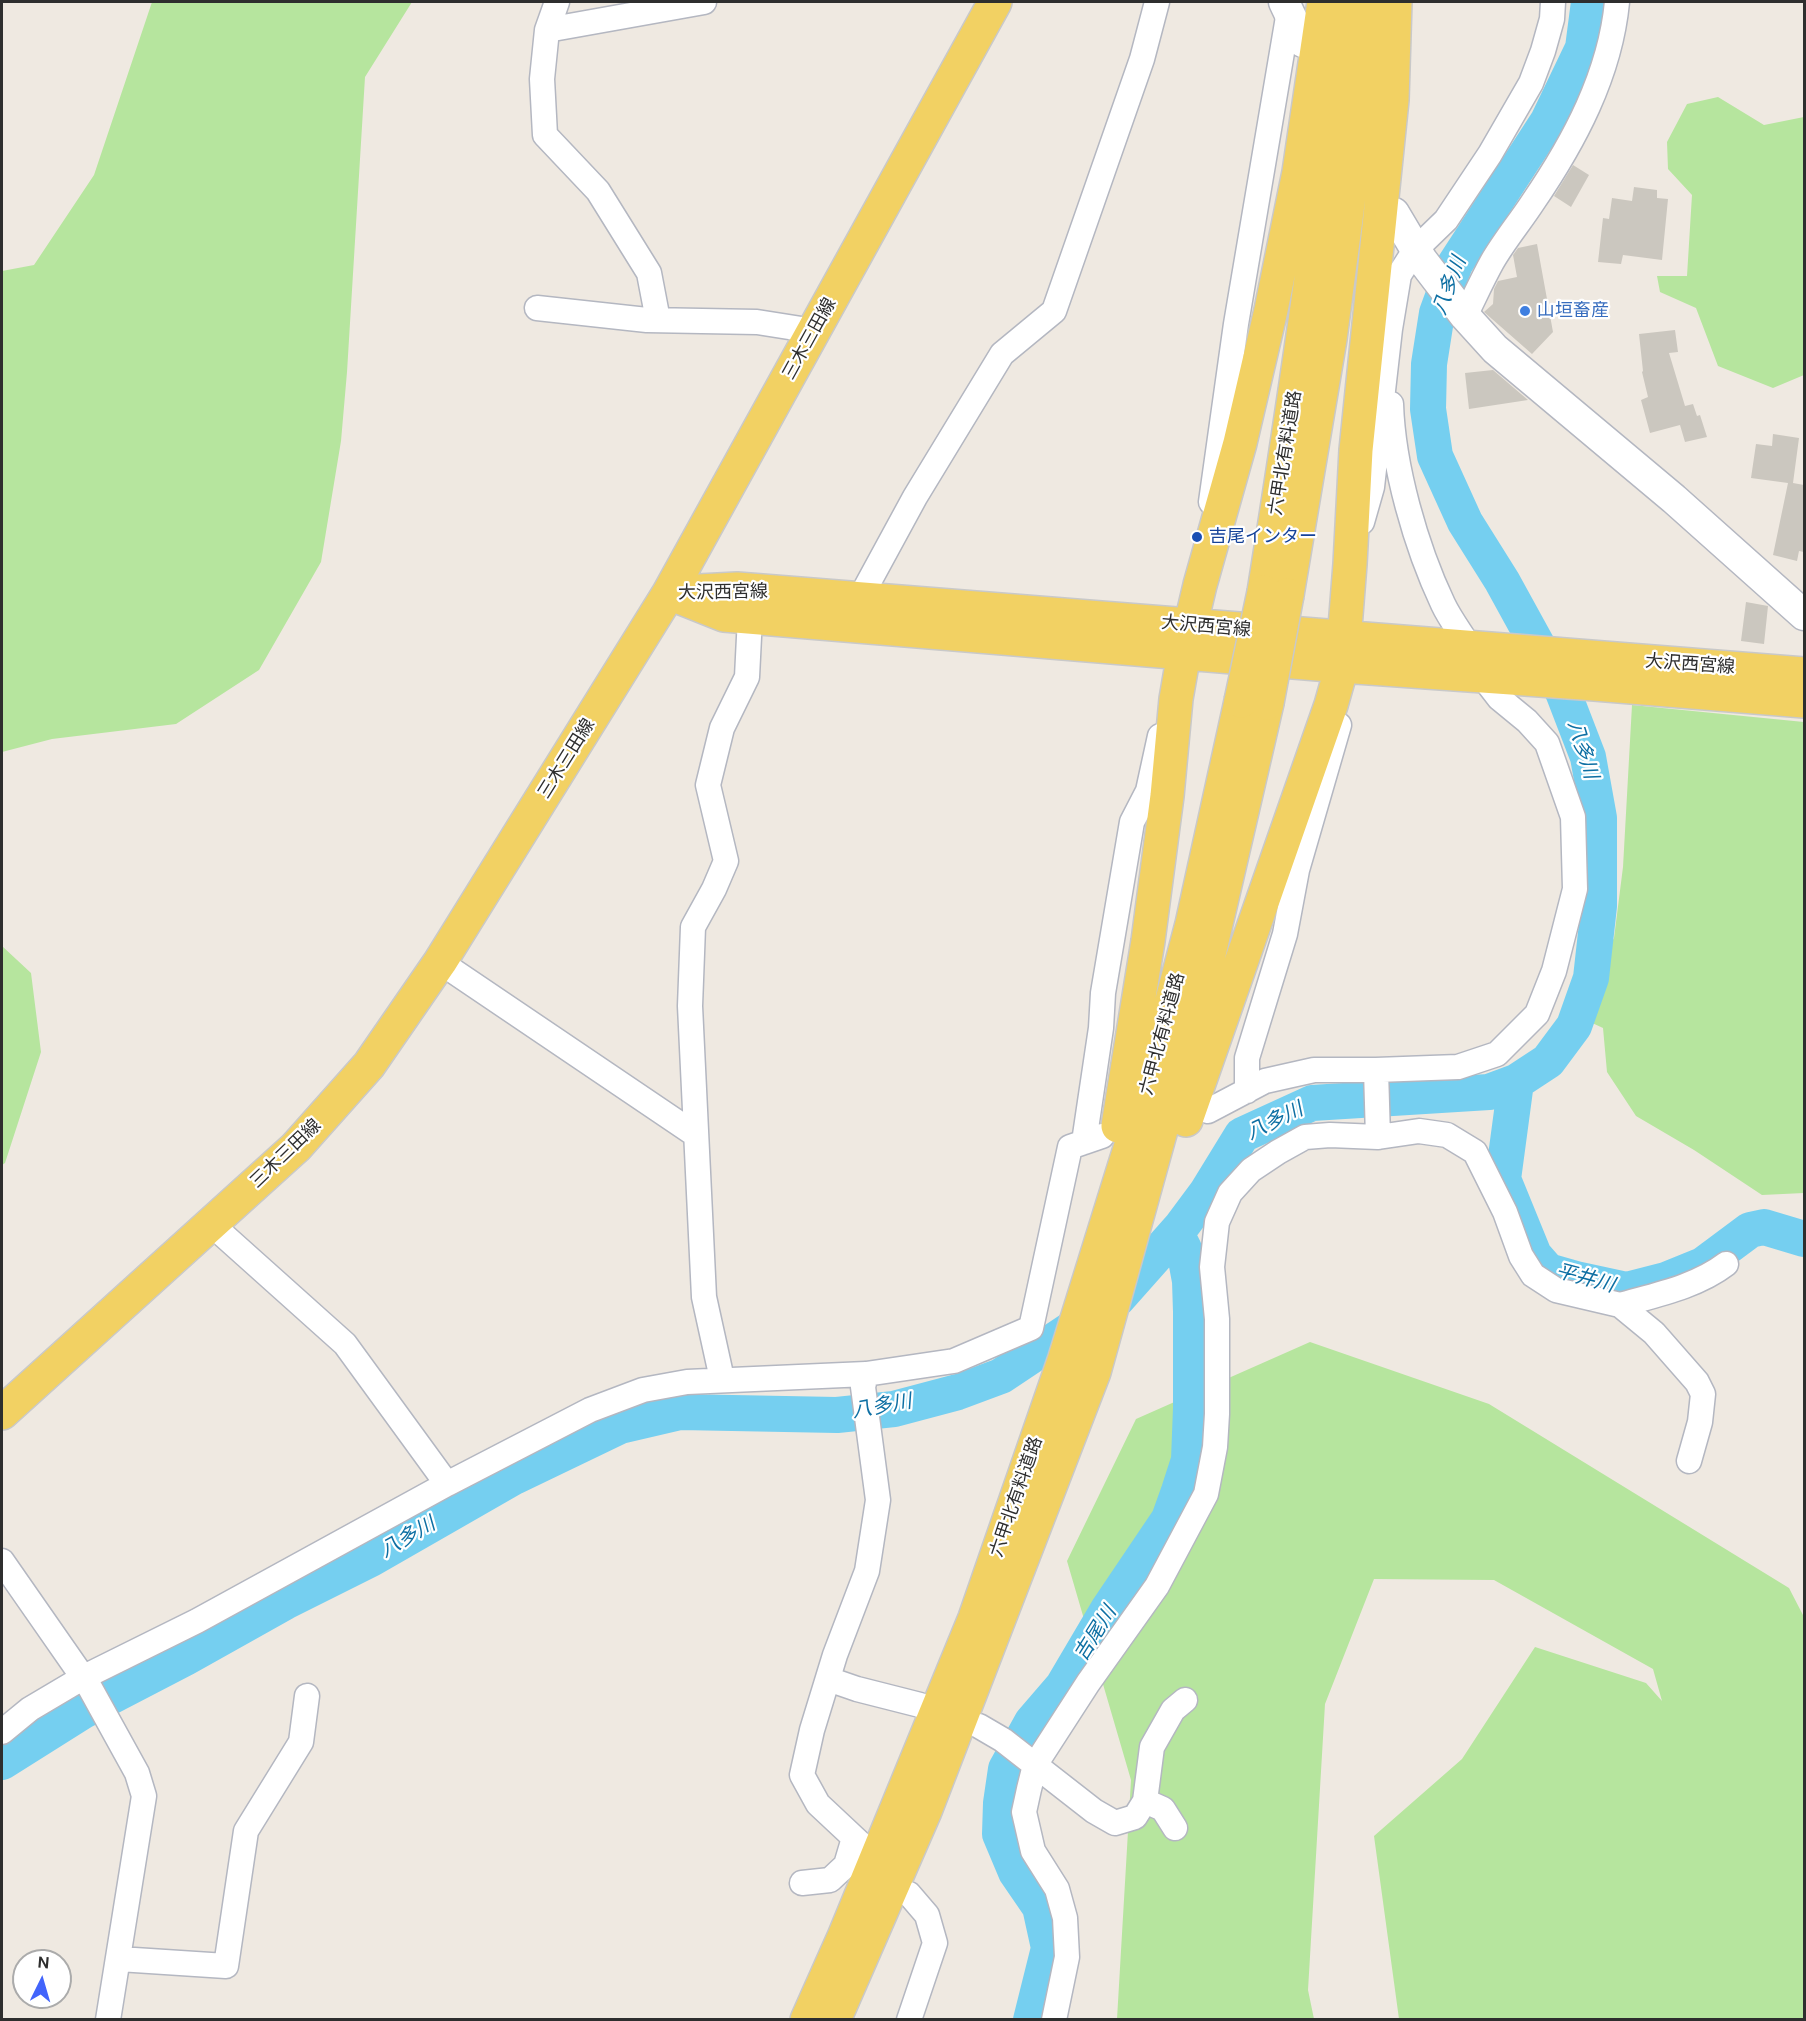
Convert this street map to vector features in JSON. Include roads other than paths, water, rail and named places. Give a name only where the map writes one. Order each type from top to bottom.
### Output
[{"type":"main road","name":"三木三田線","points":[[2,1413],[296,1147],[369,1065],[440,962],[669,593],[994,2]]},
{"type":"main road","points":[[1064,1361],[1115,1144],[1128,1074],[1164,818],[1176,699],[1187,639],[1240,443],[1271,310],[1299,172],[1324,2]]},
{"type":"main road","name":"六甲北有料道路","points":[[1276,593],[1346,2]]},
{"type":"main road","name":"六甲北有料道路","points":[[834,2019],[925,1811],[1094,1372],[1124,1271],[1206,967],[1254,702],[1338,279],[1369,2]]},
{"type":"main road","points":[[1124,1271],[1174,1166],[1189,1107],[1266,895],[1331,705],[1343,652],[1356,450],[1392,100],[1395,2]]},
{"type":"main road","name":"大沢西宮線","points":[[669,593],[737,589],[859,600],[1187,639]]},
{"type":"main road","name":"大沢西宮線","points":[[669,593],[724,615],[1187,639],[1343,652],[1479,657],[1804,701]]},
{"type":"main road","name":"大沢西宮線","points":[[1577,669],[1804,674]]},
{"type":"main road","name":"六甲北有料道路","points":[[807,2019],[844,1936],[975,1618],[1064,1361],[1150,1084],[1254,702]]},
{"type":"street","points":[[557,2],[547,30],[542,79],[545,135],[598,191],[649,273],[658,320]]},
{"type":"street","points":[[547,30],[705,2]]},
{"type":"street","points":[[859,600],[915,497],[1002,354],[1054,311],[1142,59],[1157,2]]},
{"type":"street","points":[[1350,564],[1372,487],[1399,275],[1446,220],[1490,154],[1531,83],[1552,19],[1553,2]]},
{"type":"street","points":[[1465,316],[1492,262],[1535,200],[1585,116],[1604,65],[1617,2]]},
{"type":"street","points":[[1200,585],[1236,324],[1286,6]]},
{"type":"street","points":[[1286,6],[1303,42]]},
{"type":"street","points":[[1394,213],[1418,255],[1465,316],[1495,349],[1674,499],[1804,615]]},
{"type":"street","points":[[537,308],[658,320],[757,322],[814,331]]},
{"type":"street","points":[[1208,1111],[1265,1081],[1314,1070],[1376,1074],[1458,1067],[1497,1054],[1537,1014],[1554,971],[1575,889],[1573,817],[1547,743],[1527,721],[1498,698],[1479,657],[1439,596],[1423,556],[1407,504],[1392,414],[1389,340]]},
{"type":"street","points":[[722,1379],[704,1297],[690,1006],[693,927],[726,861],[708,785],[722,728],[747,677],[750,617]]},
{"type":"street","points":[[1247,1091],[1247,1058],[1285,934],[1297,870],[1338,730],[1343,652]]},
{"type":"street","points":[[2,1732],[30,1708],[87,1681],[447,1484],[590,1410],[644,1390],[687,1382],[722,1379],[865,1381],[954,1361],[1031,1328],[1070,1147],[1093,1139],[1103,993],[1132,822],[1148,791],[1160,734],[1176,699]]},
{"type":"street","points":[[440,962],[696,1135]]},
{"type":"street","points":[[1376,1074],[1378,1134]]},
{"type":"street","points":[[1054,2019],[1067,1957],[1065,1918],[1057,1889],[1033,1851],[1024,1812],[1032,1762],[1157,1586],[1206,1494],[1215,1448],[1218,1414],[1216,1319],[1212,1267],[1217,1221],[1230,1193],[1251,1170],[1305,1137],[1419,1131],[1447,1135],[1474,1152],[1505,1212],[1521,1256],[1533,1275],[1556,1290],[1620,1305],[1654,1333],[1697,1382],[1703,1394],[1700,1422],[1689,1461]]},
{"type":"street","points":[[211,1224],[345,1344],[447,1484]]},
{"type":"street","points":[[1620,1305],[1673,1290],[1714,1273],[1726,1264]]},
{"type":"street","points":[[802,1884],[830,1881],[846,1864],[859,1843],[818,1804],[802,1775],[835,1654],[867,1571],[878,1500],[865,1381]]},
{"type":"street","points":[[2,1561],[87,1681],[137,1773],[144,1796],[108,2019]]},
{"type":"street","points":[[828,1679],[920,1705]]},
{"type":"street","points":[[118,1959],[226,1966],[246,1832],[302,1742],[307,1696]]},
{"type":"street","points":[[979,1726],[1003,1740],[1094,1811],[1115,1822],[1135,1817],[1145,1801],[1152,1747],[1173,1710],[1185,1700]]},
{"type":"street","points":[[1145,1801],[1163,1809],[1174,1828]]},
{"type":"street","points":[[909,1894],[927,1915],[935,1943],[909,2019]]},
{"type":"waterway","name":"八多川","points":[[2,1762],[83,1711],[285,1602],[371,1559],[514,1477],[620,1426],[680,1412],[837,1415],[894,1409],[958,1392],[1001,1376],[1118,1298],[1181,1227],[1207,1192],[1242,1135],[1312,1103],[1489,1092],[1516,1082],[1548,1061],[1574,1026],[1591,978],[1599,906],[1599,818],[1588,757],[1563,692],[1502,581],[1465,522],[1435,456],[1428,409],[1429,364],[1437,313],[1455,264],[1548,121],[1583,48],[1589,2]]},
{"type":"waterway","name":"平井川","points":[[1516,1082],[1503,1179],[1534,1255],[1548,1271],[1627,1290],[1666,1280],[1703,1265],[1750,1230],[1764,1227],[1804,1239]]},
{"type":"waterway","name":"吉尾川","points":[[1031,2020],[1049,1948],[1040,1907],[1016,1872],[1000,1834],[1001,1803],[1006,1769],[1032,1722],[1063,1686],[1109,1608],[1169,1519],[1189,1460],[1190,1281],[1184,1249],[1176,1233]]},
{"type":"place","name":"山垣畜産","points":[[1525,311]]},
{"type":"place","name":"吉尾インター","points":[[1197,537]]}]
